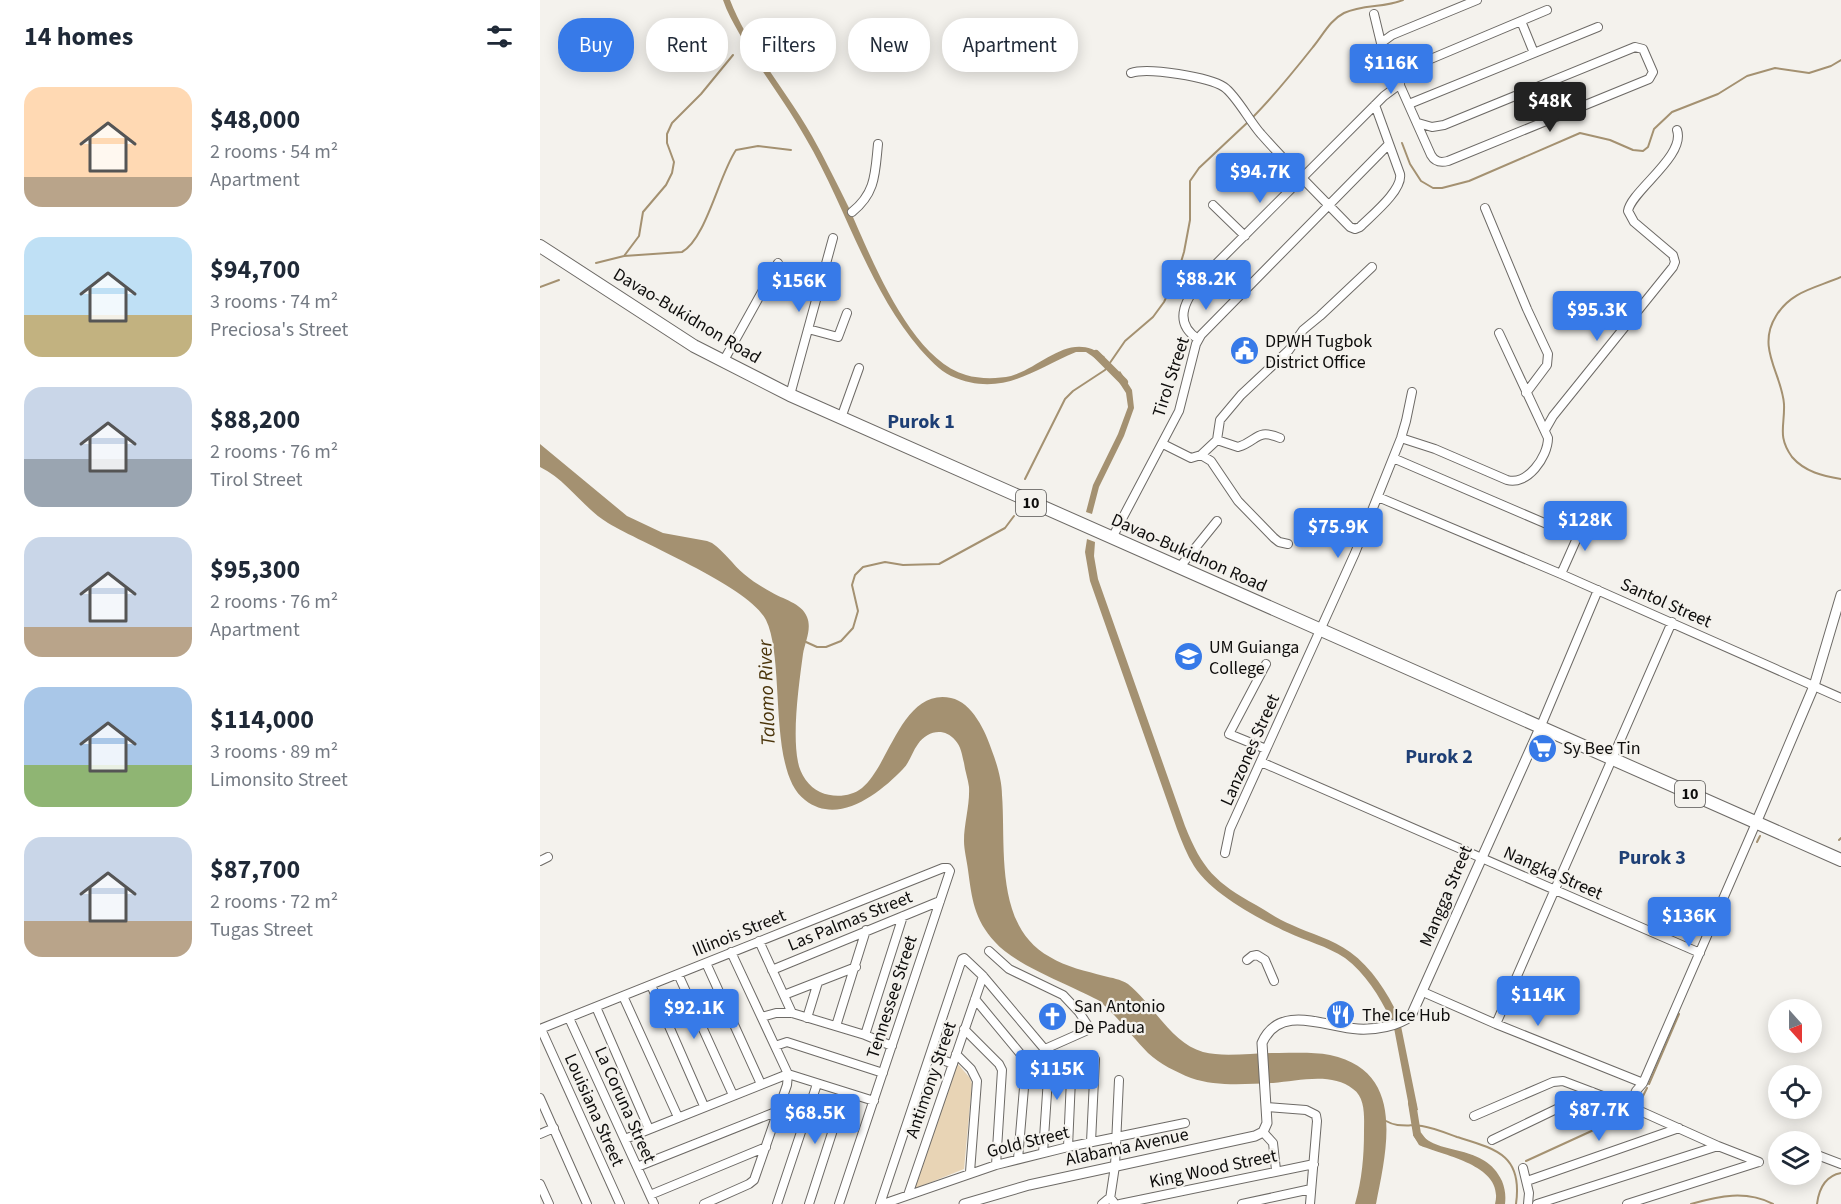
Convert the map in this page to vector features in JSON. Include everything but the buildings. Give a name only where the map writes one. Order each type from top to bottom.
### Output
[{"type":"highway","name":"Davao-Bukidnon Road","points":[[540,246],[685,340],[723,362],[790,395],[1841,860]]},
{"type":"street","points":[[1381,43],[1392,35],[1477,0]]},
{"type":"street","points":[[1395,74],[1547,10]]},
{"type":"street","points":[[1374,14],[1381,43],[1433,159],[1444,162],[1649,79],[1652,70],[1643,49],[1635,47],[1444,125],[1432,127],[1418,123]]},
{"type":"street","points":[[1521,21],[1534,53]]},
{"type":"street","points":[[1409,104],[1598,27]]},
{"type":"street","points":[[1131,73],[1152,70],[1219,84],[1227,89],[1253,125],[1350,227],[1355,229],[1397,189],[1401,181],[1375,105]]},
{"type":"street","points":[[1198,339],[1189,332],[1183,322],[1184,311],[1189,298],[1204,276],[1390,90],[1400,84]]},
{"type":"street","points":[[1545,430],[1553,416],[1673,267],[1673,255],[1634,222],[1628,211],[1630,204],[1658,173],[1677,145],[1679,137],[1677,130]]},
{"type":"street","points":[[852,212],[870,193],[878,144]]},
{"type":"street","name":"Tirol Street","points":[[1112,538],[1182,402],[1198,339],[1389,144]]},
{"type":"street","points":[[1213,205],[1245,236]]},
{"type":"street","points":[[1485,208],[1548,354],[1547,365],[1526,393]]},
{"type":"street","points":[[790,395],[833,238]]},
{"type":"street","points":[[723,362],[778,263]]},
{"type":"street","points":[[1162,444],[1186,457],[1196,458],[1201,455],[1217,440],[1220,420],[1241,395],[1288,350],[1303,330],[1372,267]]},
{"type":"street","points":[[808,329],[838,337],[847,313]]},
{"type":"street","points":[[1401,438],[1435,449],[1507,480],[1515,482],[1526,477],[1548,445],[1545,430],[1499,333]]},
{"type":"street","points":[[841,418],[859,368]]},
{"type":"street","name":"Lanzones Street","points":[[1225,853],[1230,829],[1378,497],[1401,438],[1412,392]]},
{"type":"street","points":[[1217,440],[1238,447],[1266,433],[1280,438]]},
{"type":"street","points":[[1201,455],[1211,461],[1238,501],[1274,538],[1288,544]]},
{"type":"street","points":[[1393,458],[1577,537]]},
{"type":"street","name":"Santol Street","points":[[1378,497],[1672,622],[1841,698]]},
{"type":"street","points":[[1561,574],[1585,519]]},
{"type":"street","points":[[1179,568],[1216,521]]},
{"type":"street","name":"Mangga Street","points":[[1266,1103],[1262,1046],[1263,1039],[1269,1033],[1291,1020],[1372,1029],[1389,1026],[1411,1016],[1540,728],[1598,590]]},
{"type":"street","points":[[1629,1106],[1633,1095],[1643,1083],[1814,686],[1841,595]]},
{"type":"street","points":[[1496,1024],[1672,622]]},
{"type":"street","points":[[1266,664],[1229,734],[1266,749]]},
{"type":"street","name":"Nangka Street","points":[[1261,762],[1700,953]]},
{"type":"street","points":[[540,861],[548,856]]},
{"type":"street","name":"Illinois Street","points":[[541,1029],[945,867],[948,868]]},
{"type":"street","name":"Tennessee Street","points":[[839,1204],[950,871],[948,868]]},
{"type":"street","name":"Las Palmas Street","points":[[772,970],[940,901]]},
{"type":"street","points":[[865,1035],[903,916]]},
{"type":"street","points":[[836,1026],[866,930]]},
{"type":"street","points":[[759,941],[792,1013]]},
{"type":"street","points":[[989,951],[1014,972],[1063,995],[1079,1011],[1090,1029],[1045,1049]]},
{"type":"street","points":[[704,1204],[752,1182],[787,1085],[788,1074],[731,952]]},
{"type":"street","points":[[1247,960],[1257,955],[1265,960],[1274,981]]},
{"type":"street","points":[[881,1204],[964,958],[1045,1049],[1049,1063],[1043,1153]]},
{"type":"street","points":[[706,963],[761,1084]]},
{"type":"street","points":[[784,995],[856,967]]},
{"type":"street","points":[[678,974],[733,1095]]},
{"type":"street","name":"Antimony Street","points":[[908,1195],[982,976]]},
{"type":"street","points":[[807,1018],[818,982]]},
{"type":"street","points":[[651,985],[704,1106]]},
{"type":"street","points":[[1423,992],[1643,1083]]},
{"type":"street","points":[[623,996],[678,1117]]},
{"type":"street","points":[[975,999],[1023,1057],[1026,1064],[1018,1159]]},
{"type":"street","points":[[596,1007],[649,1129]]},
{"type":"street","points":[[762,1017],[776,1013],[792,1013],[865,1035],[892,1046]]},
{"type":"street","name":"La Coruna Street","points":[[569,1018],[654,1204]]},
{"type":"street","name":"Louisiana Street","points":[[541,1029],[620,1204]]},
{"type":"street","points":[[964,1029],[999,1064],[1002,1070],[996,1165]]},
{"type":"street","points":[[775,1046],[787,1042],[882,1073]]},
{"type":"street","points":[[956,1054],[971,1068],[976,1081],[970,1172]]},
{"type":"street","points":[[930,1055],[953,1064]]},
{"type":"street","points":[[1068,1147],[1072,1056]]},
{"type":"street","points":[[1091,1142],[1095,1059]]},
{"type":"street","points":[[625,1139],[788,1074],[874,1101]]},
{"type":"street","points":[[1112,1203],[1119,1080]]},
{"type":"street","points":[[1474,1116],[1553,1082],[1563,1080],[1759,1162],[1627,1204]]},
{"type":"street","points":[[777,1204],[818,1084]]},
{"type":"street","points":[[1492,1140],[1592,1092]]},
{"type":"street","points":[[809,1204],[845,1093]]},
{"type":"street","points":[[540,1098],[587,1204]]},
{"type":"street","points":[[1276,1170],[1273,1143],[1263,1132],[1267,1124],[1266,1103],[1314,1113],[1317,1121],[1310,1204]]},
{"type":"street","points":[[637,1167],[778,1111]]},
{"type":"street","name":"Gold Street","points":[[881,1204],[970,1172],[1018,1159],[1185,1123]]},
{"type":"street","points":[[540,1134],[554,1128]]},
{"type":"street","points":[[1527,1181],[1679,1128]]},
{"type":"street","name":"Alabama Avenue","points":[[964,1204],[1003,1191],[1243,1140],[1263,1132]]},
{"type":"street","points":[[1537,1204],[1718,1146]]},
{"type":"street","points":[[650,1195],[766,1147]]},
{"type":"street","points":[[1822,1157],[1841,1164]]},
{"type":"street","name":"King Wood Street","points":[[1112,1203],[1134,1203],[1276,1170],[1314,1164]]},
{"type":"street","points":[[1523,1168],[1527,1181],[1528,1204]]},
{"type":"street","points":[[540,1184],[549,1204]]},
{"type":"street","points":[[1242,1204],[1260,1202],[1311,1189]]},
{"type":"street","points":[[1286,1204],[1287,1195]]},
{"type":"shaded area","points":[[723,0],[730,0],[740,22],[740,34]]},
{"type":"shaded area","points":[[764,72],[770,72],[812,136],[895,304],[927,349],[946,365],[966,375],[994,378],[1011,376],[1069,348],[1093,349],[1105,357],[1101,362],[1086,352],[1076,352],[1030,374],[1001,383],[969,382],[942,371],[920,349],[885,299],[820,163]]},
{"type":"shaded area","points":[[1120,371],[1132,390],[1134,408],[1124,436],[1099,487],[1092,514],[1086,512],[1093,485],[1118,434],[1128,407],[1126,393],[1115,376]]},
{"type":"shaded area","points":[[540,444],[627,516],[663,533],[712,543],[750,579],[801,608],[807,617],[809,626],[798,694],[796,750],[801,771],[816,790],[825,794],[842,796],[862,788],[872,777],[909,716],[920,705],[934,698],[951,698],[965,705],[982,727],[997,767],[1002,790],[1006,884],[1019,926],[1032,944],[1063,963],[1128,984],[1172,1032],[1181,1040],[1203,1052],[1231,1055],[1318,1053],[1354,1064],[1371,1077],[1381,1094],[1386,1115],[1384,1159],[1376,1204],[1355,1204],[1364,1150],[1364,1121],[1362,1103],[1353,1089],[1345,1084],[1325,1079],[1232,1084],[1211,1083],[1191,1078],[1153,1057],[1098,1000],[1029,967],[995,942],[982,925],[973,899],[964,841],[969,787],[960,748],[951,736],[936,732],[926,736],[918,744],[903,769],[893,779],[857,804],[831,810],[818,807],[805,800],[793,786],[786,766],[781,742],[772,638],[766,620],[756,607],[718,580],[599,517],[559,479],[540,467]]},
{"type":"shaded area","points":[[1087,539],[1095,542],[1094,556],[1098,579],[1185,826],[1204,864],[1220,882],[1242,897],[1283,921],[1343,947],[1358,958],[1378,981],[1399,1017],[1391,1020],[1372,986],[1345,958],[1262,920],[1223,895],[1194,866],[1177,829],[1090,581],[1085,552]]},
{"type":"shaded area","points":[[1401,1026],[1418,1110],[1410,1112],[1394,1028]]},
{"type":"shaded area","points":[[957,1063],[970,1078],[972,1084],[964,1169],[914,1189]]},
{"type":"shaded area","points":[[1421,1134],[1438,1145],[1473,1155],[1485,1161],[1502,1181],[1505,1204],[1495,1204],[1496,1191],[1491,1180],[1482,1171],[1457,1158],[1419,1145],[1413,1135]]},
{"type":"waterway","points":[[1252,118],[1339,16],[1351,10],[1403,0]]},
{"type":"waterway","points":[[624,256],[639,236],[643,212],[666,185],[672,173],[674,162],[667,143],[667,134],[672,123],[701,94],[733,55]]},
{"type":"waterway","points":[[1402,143],[1410,164],[1421,181],[1433,188],[1469,181],[1580,133],[1643,151],[1648,147],[1654,129],[1672,112],[1718,94],[1747,76],[1775,68],[1809,73],[1841,60]]},
{"type":"waterway","points":[[1025,479],[1065,399],[1105,370],[1125,341],[1153,317],[1164,302],[1178,272],[1184,252],[1190,220],[1190,181],[1199,168],[1248,122]]},
{"type":"waterway","points":[[596,263],[624,256],[682,252],[691,245],[705,221],[736,150],[758,146],[791,150]]},
{"type":"waterway","points":[[1841,277],[1805,291],[1789,301],[1776,316],[1769,339],[1769,350],[1784,404],[1783,437],[1787,450],[1808,470],[1841,479]]},
{"type":"waterway","points":[[540,287],[559,280]]},
{"type":"waterway","points":[[1096,354],[1124,382]]},
{"type":"waterway","points":[[806,642],[817,647],[826,647],[841,641],[853,628],[858,611],[852,585],[855,575],[863,567],[885,562],[903,565],[939,564],[1005,528],[1014,516]]},
{"type":"waterway","points":[[1757,842],[1760,836]]},
{"type":"waterway","points":[[1649,1084],[1679,1014]]},
{"type":"waterway","points":[[1638,1106],[1647,1088]]},
{"type":"waterway","points":[[1412,1103],[1417,1134],[1423,1142]]},
{"type":"waterway","points":[[1526,1161],[1633,1112]]},
{"type":"waterway","points":[[1386,1121],[1431,1128],[1495,1151],[1511,1164],[1517,1188],[1516,1204]]},
{"type":"waterway","points":[[1817,1204],[1819,1193],[1827,1180],[1841,1173]]},
{"type":"waterway","points":[[1691,1204],[1732,1196],[1753,1197],[1773,1204]]},
{"type":"place","name":"DPWH Tugbok District Office","points":[[1244,351]]},
{"type":"place","name":"UM Guianga College","points":[[1188,657]]},
{"type":"place","name":"Sy Bee Tin","points":[[1542,748]]},
{"type":"place","name":"The Ice Hub","points":[[1341,1015]]},
{"type":"place","name":"San Antonio De Padua","points":[[1053,1016]]},
{"type":"district","name":"Purok 1","points":[[921,422]]},
{"type":"district","name":"Purok 2","points":[[1439,757]]},
{"type":"district","name":"Purok 3","points":[[1652,858]]},
{"type":"water label","name":"Talomo River","points":[[767,693]]}]
